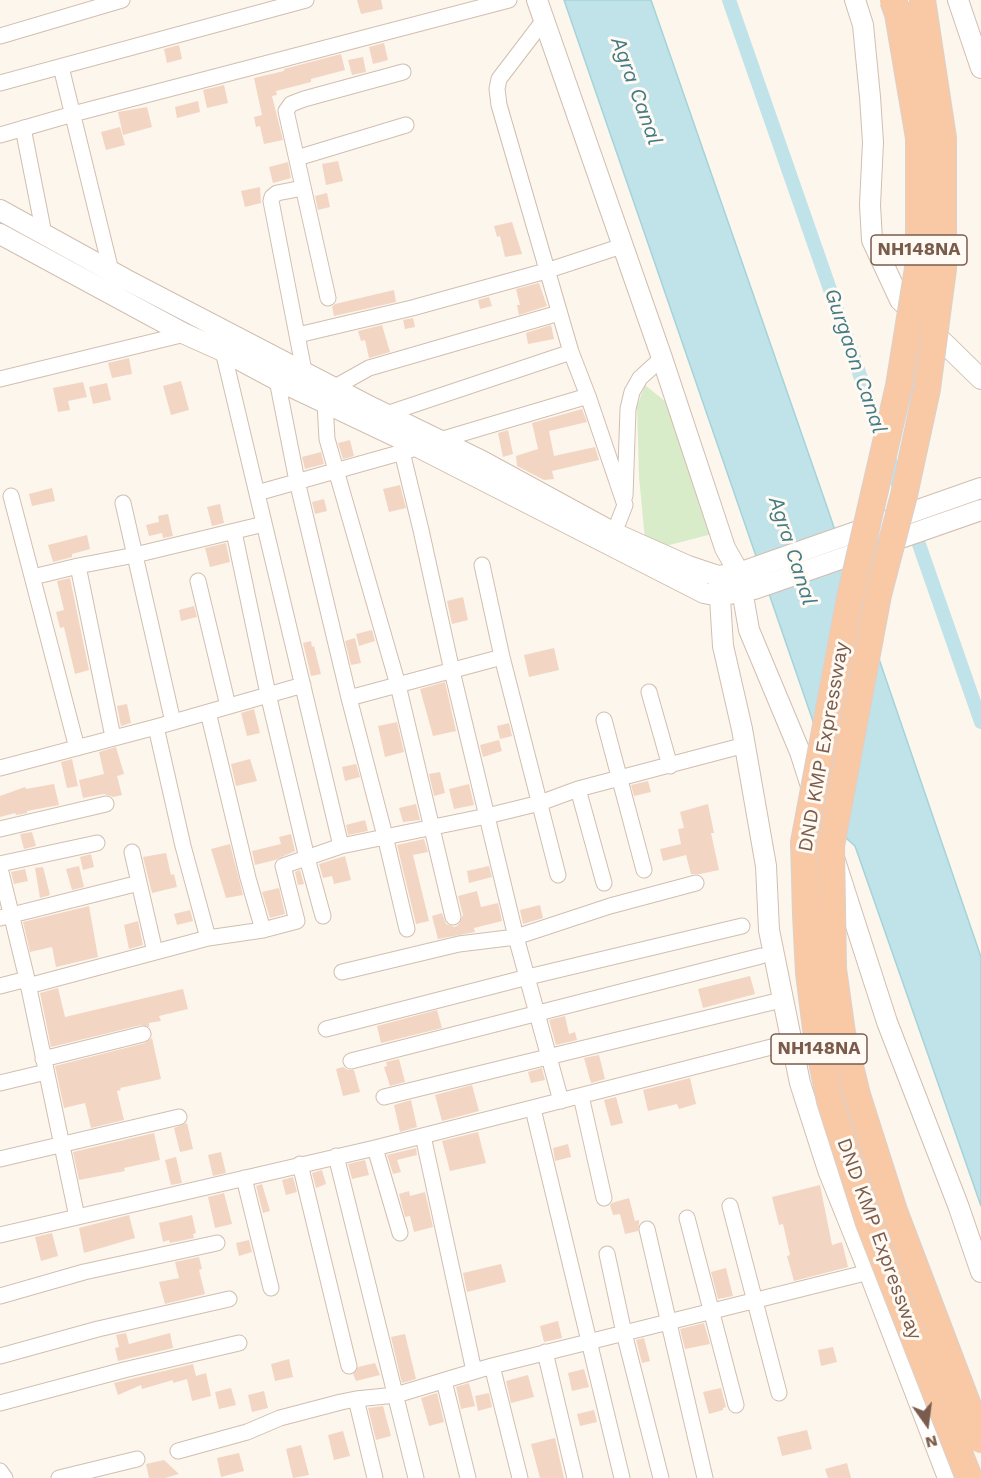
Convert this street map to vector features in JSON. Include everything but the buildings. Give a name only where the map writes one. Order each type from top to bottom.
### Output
[{"type":"highway","name":"DND KMP Expressway","points":[[893,0],[919,138],[919,262],[899,386],[850,598],[804,842],[808,973],[817,1037],[831,1101],[869,1223],[969,1478]]},
{"type":"highway","name":"DND KMP Expressway","points":[[922,0],[943,138],[943,269],[927,389],[904,495],[878,595],[831,846],[832,969],[842,1033],[856,1095],[894,1211],[981,1440]]},
{"type":"street","points":[[0,36],[122,0]]},
{"type":"street","points":[[0,82],[306,0]]},
{"type":"street","points":[[0,135],[510,0]]},
{"type":"street","points":[[537,0],[662,358],[725,548],[744,571],[748,591],[749,630],[800,752],[887,1022],[958,1204],[981,1272]]},
{"type":"street","points":[[855,0],[863,25],[870,97],[873,142],[870,205],[872,240],[900,300],[981,379]]},
{"type":"street","points":[[958,0],[981,68]]},
{"type":"street","points":[[544,20],[499,79],[497,89],[499,105],[571,352],[625,505]]},
{"type":"street","points":[[61,67],[111,272]]},
{"type":"street","points":[[328,298],[286,115],[288,106],[304,99],[402,72]]},
{"type":"street","points":[[297,158],[406,125]]},
{"type":"street","points":[[23,128],[44,234]]},
{"type":"street","points":[[303,188],[277,193],[271,201],[304,371]]},
{"type":"street","points":[[0,210],[111,272],[304,371],[330,395],[410,450],[704,593],[720,596],[748,591],[981,510]]},
{"type":"street","points":[[0,234],[185,334],[277,380],[386,414],[614,532],[688,566],[719,576],[744,571],[981,488]]},
{"type":"street","points":[[298,335],[412,308],[622,246]]},
{"type":"street","points":[[453,917],[398,685],[326,432],[330,395],[369,368],[559,313]]},
{"type":"street","points":[[0,379],[185,334]]},
{"type":"street","points":[[223,351],[341,846]]},
{"type":"street","points":[[386,414],[571,352]]},
{"type":"street","points":[[614,532],[625,505],[628,409],[632,392],[640,378],[662,358]]},
{"type":"street","points":[[277,380],[297,481],[407,929]]},
{"type":"street","points":[[440,440],[588,396]]},
{"type":"street","points":[[257,493],[410,450]]},
{"type":"street","points":[[410,450],[421,530],[452,671],[516,937],[561,1101]]},
{"type":"street","points":[[11,496],[77,748]]},
{"type":"street","points":[[123,503],[173,722]]},
{"type":"street","points":[[33,577],[264,524]]},
{"type":"street","points":[[234,532],[306,858],[323,916]]},
{"type":"street","points":[[725,548],[719,576],[723,646],[745,745],[766,866],[769,930],[791,1042],[828,1170],[948,1478]]},
{"type":"street","points":[[482,564],[502,657],[558,875]]},
{"type":"street","points":[[78,566],[113,737]]},
{"type":"street","points":[[198,581],[228,706]]},
{"type":"street","points":[[349,698],[502,657]]},
{"type":"street","points":[[0,768],[303,685]]},
{"type":"street","points":[[649,692],[670,766]]},
{"type":"street","points":[[208,712],[248,878],[263,930]]},
{"type":"street","points":[[604,720],[644,870]]},
{"type":"street","points":[[156,727],[183,846],[208,938]]},
{"type":"street","points":[[0,986],[28,983],[208,938],[263,930],[297,921],[283,866],[341,846],[487,816],[578,789],[745,745]]},
{"type":"street","points":[[578,789],[604,883]]},
{"type":"street","points":[[0,829],[106,804]]},
{"type":"street","points":[[77,1217],[28,983],[6,917],[0,866],[98,843]]},
{"type":"street","points":[[132,852],[155,952]]},
{"type":"street","points":[[6,917],[139,882]]},
{"type":"street","points":[[342,972],[459,944],[516,937],[610,906],[696,883]]},
{"type":"street","points":[[326,1029],[528,977],[742,926]]},
{"type":"street","points":[[351,1061],[761,956]]},
{"type":"street","points":[[384,1097],[773,1002]]},
{"type":"street","points":[[0,1083],[143,1034]]},
{"type":"street","points":[[0,1234],[375,1148],[791,1042]]},
{"type":"street","points":[[581,1096],[604,1198]]},
{"type":"street","points":[[533,1109],[622,1478]]},
{"type":"street","points":[[0,1159],[179,1117]]},
{"type":"street","points":[[423,1136],[474,1371]]},
{"type":"street","points":[[375,1148],[400,1233]]},
{"type":"street","points":[[336,1156],[416,1478]]},
{"type":"street","points":[[300,1164],[349,1366]]},
{"type":"street","points":[[244,1178],[271,1288]]},
{"type":"street","points":[[730,1206],[779,1393]]},
{"type":"street","points":[[687,1218],[736,1405]]},
{"type":"street","points":[[647,1229],[705,1478]]},
{"type":"street","points":[[0,1296],[84,1272],[217,1243]]},
{"type":"street","points":[[607,1254],[624,1333],[661,1478]]},
{"type":"street","points":[[178,1450],[247,1431],[280,1418],[356,1398],[396,1395],[545,1352],[869,1272]]},
{"type":"street","points":[[0,1356],[99,1329],[229,1299]]},
{"type":"street","points":[[0,1403],[124,1370],[239,1343]]},
{"type":"street","points":[[545,1352],[575,1478]]},
{"type":"street","points":[[492,1366],[520,1478]]},
{"type":"street","points":[[444,1381],[468,1478]]},
{"type":"street","points":[[356,1398],[375,1478]]},
{"type":"street","points":[[59,1478],[137,1459]]},
{"type":"street","points":[[0,1471],[5,1478]]},
{"type":"green space","points":[[645,385],[671,406],[716,533],[646,551],[639,476],[637,406]]},
{"type":"water","name":"Agra Canal","points":[[564,0],[651,0],[826,504],[981,957],[981,1206],[855,846],[847,839],[829,784],[834,782]]},
{"type":"waterway","name":"Gurgaon Canal","points":[[729,0],[981,722]]}]
